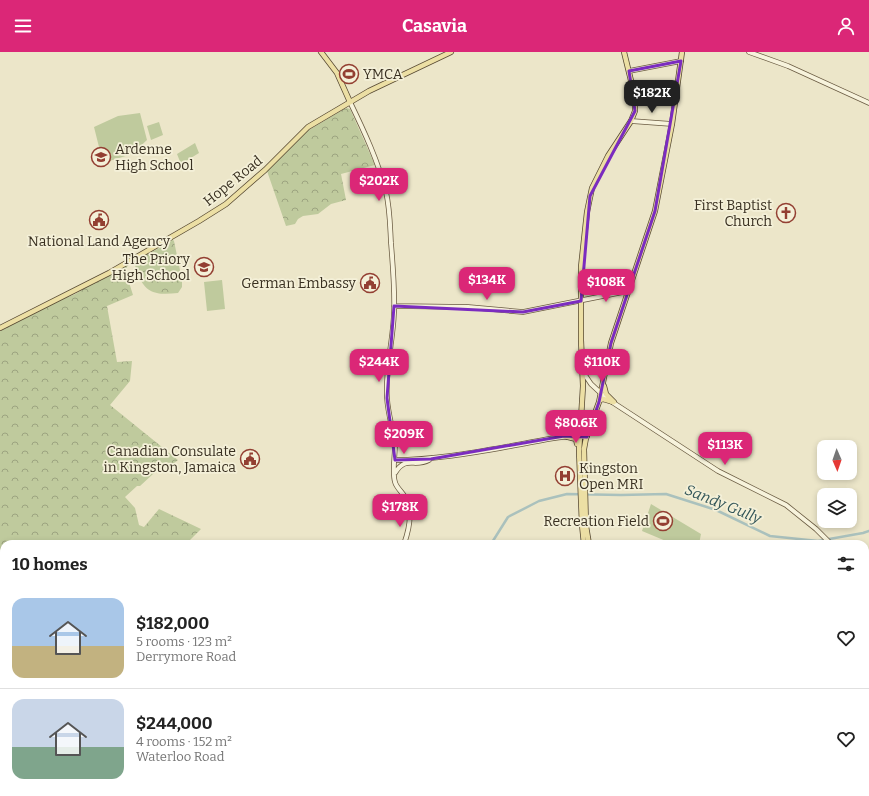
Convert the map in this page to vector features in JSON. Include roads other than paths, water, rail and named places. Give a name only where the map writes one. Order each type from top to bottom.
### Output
[{"type":"main road","points":[[321,52],[337,73],[368,141],[386,193],[390,218],[394,306],[387,380],[387,398],[394,435],[395,483],[406,498],[408,505],[408,528],[405,540]]},
{"type":"main road","name":"Hope Road","points":[[0,328],[109,273],[226,204],[265,170],[305,130],[374,88],[451,52]]},
{"type":"main road","points":[[583,489],[579,465],[579,436],[583,372],[581,267],[590,196],[594,182],[608,156],[631,121],[635,111],[635,97],[624,52]]},
{"type":"main road","points":[[584,540],[582,525],[584,458],[587,437],[601,392],[603,374],[611,343],[655,211],[672,124],[682,52]]},
{"type":"main road","points":[[749,52],[795,69],[869,103]]},
{"type":"main road","points":[[629,71],[681,61]]},
{"type":"main road","points":[[631,121],[672,124]]},
{"type":"main road","points":[[394,306],[468,307],[523,312],[628,291]]},
{"type":"main road","points":[[583,372],[591,384],[606,398],[718,471],[786,505],[827,540]]},
{"type":"main road","points":[[603,374],[604,389],[606,394],[614,402]]},
{"type":"main road","points":[[598,402],[603,399],[614,402]]},
{"type":"main road","points":[[395,460],[431,459],[475,453],[564,436],[587,437]]},
{"type":"main road","points":[[564,436],[576,440],[577,460],[579,465]]},
{"type":"main road","points":[[394,473],[398,467],[403,464],[425,462],[431,459]]},
{"type":"main road","points":[[583,502],[588,540]]},
{"type":"waterway","name":"Sandy Gully","points":[[494,540],[508,517],[539,501],[567,494],[666,494],[716,510],[770,536],[808,540]]},
{"type":"waterway","name":"Sandy Gully","points":[[824,540],[869,531]]},
{"type":"place","name":"YMCA","points":[[349,74]]},
{"type":"place","name":"Ardenne High School","points":[[101,157]]},
{"type":"place","name":"First Baptist Church","points":[[786,213]]},
{"type":"place","name":"National Land Agency","points":[[99,220]]},
{"type":"place","name":"The Priory High School","points":[[204,267]]},
{"type":"place","name":"German Embassy","points":[[370,283]]},
{"type":"place","name":"Canadian Consulate in Kingston, Jamaica","points":[[250,459]]},
{"type":"place","name":"Kingston Open MRI","points":[[565,476]]},
{"type":"place","name":"Recreation Field","points":[[663,521]]}]
